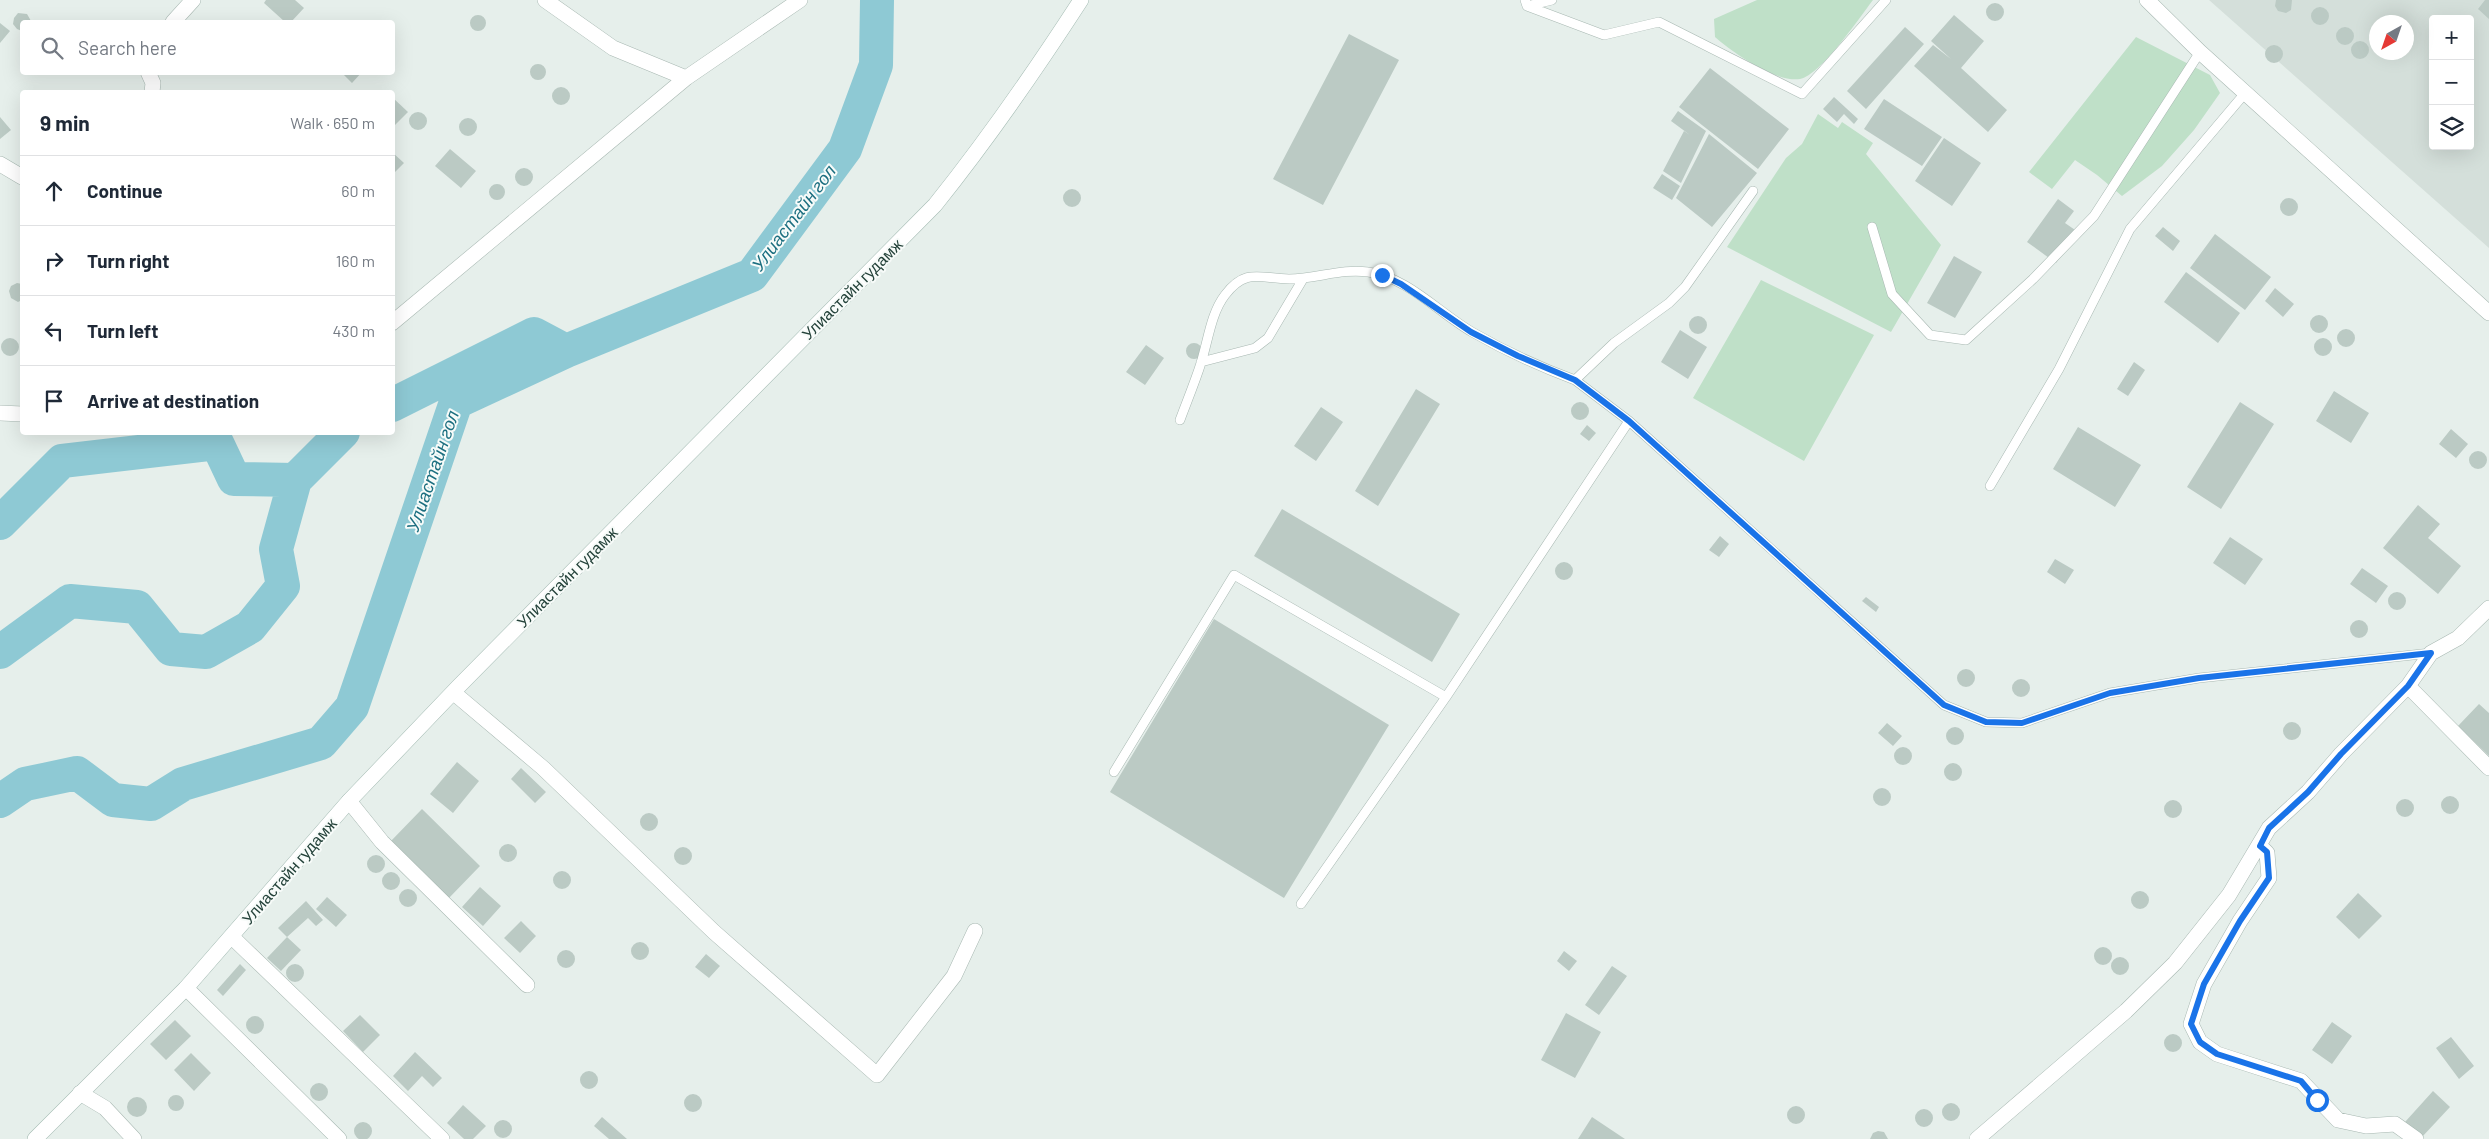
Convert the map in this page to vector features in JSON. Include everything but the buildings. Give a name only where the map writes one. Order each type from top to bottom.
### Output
[{"type":"street","points":[[175,20],[193,0]]},
{"type":"street","points":[[545,0],[613,48],[686,78]]},
{"type":"street","points":[[395,320],[686,78],[800,0]]},
{"type":"street","name":"Улиастайн гудамж","points":[[35,1139],[186,988],[349,801],[454,692],[935,205],[992,133],[1080,0]]},
{"type":"street","points":[[2147,0],[2200,52],[2489,313]]},
{"type":"street","points":[[150,75],[154,83],[152,90]]},
{"type":"street","points":[[0,164],[20,176]]},
{"type":"street","points":[[0,413],[20,414]]},
{"type":"street","points":[[1977,1139],[2126,1011],[2175,963],[2229,895],[2269,828],[2308,792],[2341,754],[2408,686],[2431,653],[2458,638],[2489,608]]},
{"type":"street","points":[[2408,686],[2489,768]]},
{"type":"street","points":[[454,692],[543,768],[714,932],[877,1075],[954,976],[976,931]]},
{"type":"street","points":[[349,801],[382,842],[527,984]]},
{"type":"street","points":[[2260,846],[2267,852],[2269,878],[2240,921],[2204,984],[2191,1024],[2200,1042],[2217,1054],[2301,1081],[2338,1120],[2366,1126],[2395,1124],[2416,1139]]},
{"type":"street","points":[[232,937],[442,1139]]},
{"type":"street","points":[[186,988],[339,1139]]},
{"type":"street","points":[[80,1093],[104,1108],[134,1139]]},
{"type":"lane","points":[[1526,3],[1552,0]]},
{"type":"lane","points":[[1526,3],[1604,35],[1659,22],[1802,94],[1886,0]]},
{"type":"lane","points":[[1872,227],[1892,294],[1930,336],[1966,340],[2034,279],[2094,216],[2200,52]]},
{"type":"lane","points":[[1990,486],[2059,369],[2130,229],[2246,92]]},
{"type":"lane","points":[[1575,380],[1614,343],[1675,298],[1685,287],[1753,191]]},
{"type":"lane","points":[[1180,420],[1201,362],[1218,306],[1232,287],[1246,276],[1256,275],[1304,279],[1349,270],[1382,275],[1401,284],[1471,332],[1518,356],[1575,380],[1629,421],[1944,705],[1986,722],[2022,723],[2110,693],[2199,678],[2431,653]]},
{"type":"lane","points":[[1201,362],[1255,348],[1268,338],[1304,279]]},
{"type":"lane","points":[[1301,904],[1446,697],[1629,421]]},
{"type":"lane","points":[[1114,772],[1234,575],[1446,697]]},
{"type":"shaded area","points":[[2209,0],[2489,0],[2489,248]]},
{"type":"green space","points":[[1757,0],[1873,0],[1829,57],[1818,68],[1800,79],[1790,79],[1755,65],[1715,37],[1714,19]]},
{"type":"green space","points":[[2136,37],[2210,75],[2220,93],[2194,130],[2162,166],[2122,196],[2075,160],[2052,189],[2029,172]]},
{"type":"green space","points":[[1818,114],[1838,128],[1842,122],[1873,143],[1866,154],[1941,245],[1891,332],[1727,247],[1786,158],[1802,144]]},
{"type":"green space","points":[[1761,280],[1874,335],[1804,461],[1693,398]]},
{"type":"waterway","name":"Улиастайн гол","points":[[0,801],[25,784],[77,773],[113,800],[151,804],[183,784],[321,743],[352,707],[456,402],[566,351],[752,275],[845,149],[876,65],[877,0]]},
{"type":"waterway","points":[[395,404],[534,334],[566,351]]},
{"type":"waterway","points":[[0,652],[70,601],[137,607],[171,649],[206,652],[250,627],[283,586],[276,549],[295,480],[340,435]]},
{"type":"waterway","points":[[0,523],[62,461],[217,443],[234,479],[295,480]]},
{"type":"route","points":[[1382,275],[1401,284],[1471,332],[1548,370],[1575,380],[1629,421],[1944,705],[1986,722],[2022,723],[2110,693],[2199,678],[2431,653],[2408,686],[2341,754],[2308,792],[2269,828],[2260,846],[2267,852],[2269,878],[2240,921],[2204,984],[2191,1024],[2200,1042],[2217,1054],[2301,1081],[2317,1100]]}]
